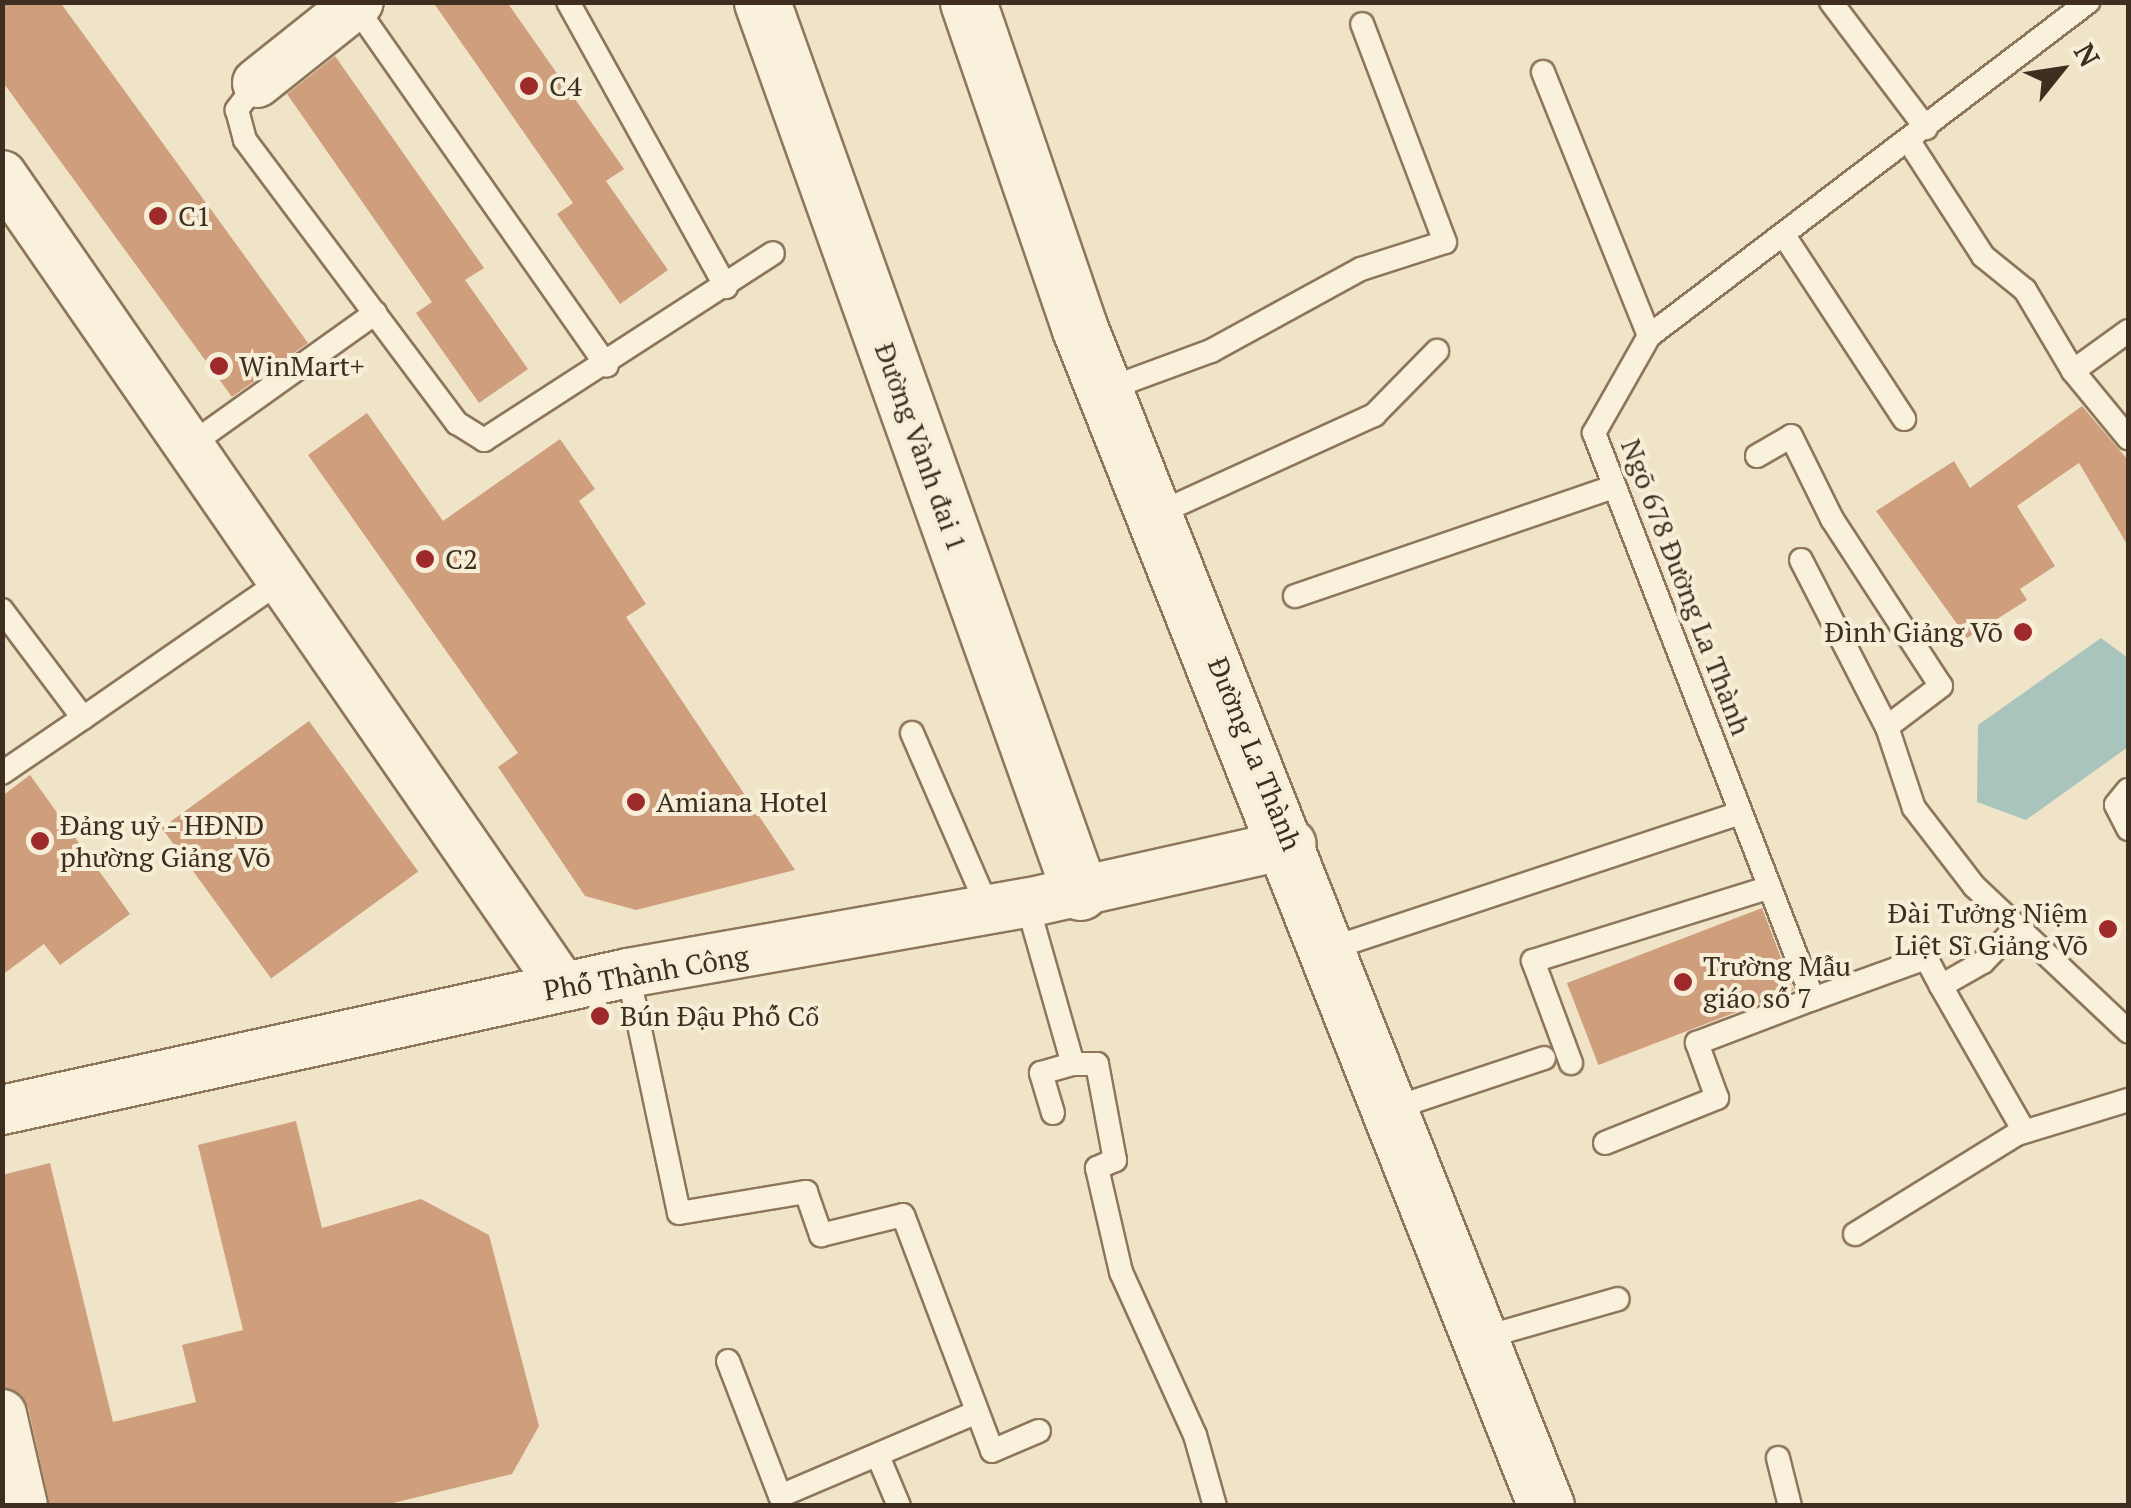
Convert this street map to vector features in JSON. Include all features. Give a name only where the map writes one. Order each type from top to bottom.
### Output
[{"type":"main road","name":"Đường Vành đai 1","points":[[762,2],[1080,892]]},
{"type":"main road","name":"Đường La Thành","points":[[968,2],[1106,390],[1292,844],[1546,1506]]},
{"type":"street","points":[[257,83],[357,4]]},
{"type":"street","points":[[2,175],[193,444],[563,988]]},
{"type":"street","name":"Phố Thành Công","points":[[2,1110],[628,973],[1008,907],[1292,844]]},
{"type":"street","points":[[2,1414],[22,1506]]},
{"type":"lane","points":[[568,2],[726,287]]},
{"type":"lane","points":[[1830,2],[1918,136],[1983,256],[2026,290],[2072,371],[2128,438]]},
{"type":"lane","name":"Ngõ 678 Đường La Thành","points":[[1813,999],[1594,434],[1649,336],[1787,240],[2088,2]]},
{"type":"lane","points":[[357,4],[607,366]]},
{"type":"lane","points":[[1106,390],[1210,350],[1361,269],[1445,242],[1362,24]]},
{"type":"lane","points":[[1544,72],[1649,336]]},
{"type":"lane","points":[[257,83],[237,110],[246,140],[457,423],[484,440],[607,366],[774,253]]},
{"type":"lane","points":[[1787,240],[1904,419]]},
{"type":"lane","points":[[193,444],[375,313]]},
{"type":"lane","points":[[2072,371],[2128,331]]},
{"type":"lane","points":[[1157,514],[1374,416],[1436,351]]},
{"type":"lane","points":[[1757,456],[1791,436],[1832,520],[1941,686],[1887,727]]},
{"type":"lane","points":[[1294,596],[1614,488]]},
{"type":"lane","points":[[1801,560],[1854,678],[1887,727],[1914,808],[2017,928],[2125,1021]]},
{"type":"lane","points":[[2,772],[285,578]]},
{"type":"lane","points":[[2,610],[83,718]]},
{"type":"lane","points":[[912,733],[1008,907],[1073,1064]]},
{"type":"lane","points":[[2128,790],[2116,805],[2128,829]]},
{"type":"lane","points":[[1332,948],[1740,813]]},
{"type":"lane","points":[[1571,1063],[1533,961],[1770,886]]},
{"type":"lane","points":[[1941,986],[1984,962],[2017,928]]},
{"type":"lane","points":[[1605,1143],[1718,1098],[1697,1042],[1926,958],[2024,1131]]},
{"type":"lane","points":[[628,973],[679,1213],[806,1192],[821,1235],[903,1214],[992,1451],[1039,1431]]},
{"type":"lane","points":[[1394,1108],[1544,1058]]},
{"type":"lane","points":[[1053,1113],[1042,1074],[1073,1064],[1097,1064],[1115,1160],[1097,1168],[1121,1272],[1195,1436],[1215,1506]]},
{"type":"lane","points":[[1855,1234],[2024,1131],[2128,1100]]},
{"type":"lane","points":[[1482,1338],[1618,1299]]},
{"type":"lane","points":[[728,1361],[780,1496],[977,1412]]},
{"type":"lane","points":[[878,1456],[899,1506]]},
{"type":"lane","points":[[1778,1458],[1790,1506]]},
{"type":"water","points":[[2101,638],[2128,658],[2128,747],[2026,820],[1977,802],[1978,725]]},
{"type":"building","name":"C1","points":[[2,2],[60,2],[308,343],[232,397],[2,81]]},
{"type":"building","name":"C4","points":[[433,2],[507,2],[624,169],[606,181],[668,270],[620,304],[557,214],[573,203]]},
{"type":"building","points":[[335,56],[484,268],[465,280],[528,369],[479,403],[416,313],[432,302],[287,94]]},
{"type":"building","points":[[2082,406],[2128,460],[2128,546],[2079,463],[2017,506],[2055,566],[2020,589],[2027,600],[1967,638],[1876,511],[1954,461],[1970,488]]},
{"type":"building","points":[[367,413],[443,521],[560,439],[595,489],[579,501],[646,604],[626,617],[795,870],[636,910],[585,896],[498,767],[518,753],[308,455]]},
{"type":"building","points":[[309,721],[418,871],[271,978],[162,828]]},
{"type":"building","name":"Đảng uỷ - HĐND phường Giảng Võ","points":[[30,775],[130,914],[60,965],[44,944],[2,975],[2,796]]},
{"type":"building","name":"Trường Mẫu giáo số 7","points":[[1762,908],[1794,990],[1598,1065],[1567,983]]},
{"type":"building","points":[[296,1121],[322,1228],[421,1199],[489,1235],[539,1426],[512,1474],[381,1506],[50,1506],[28,1407],[2,1387],[2,1175],[50,1163],[113,1422],[196,1402],[182,1345],[243,1330],[198,1145]]},
{"type":"place","name":"C4","points":[[529,86]]},
{"type":"place","name":"C1","points":[[158,216]]},
{"type":"place","name":"WinMart+","points":[[219,366]]},
{"type":"place","name":"C2","points":[[425,559]]},
{"type":"place","name":"Đình Giảng Võ","points":[[2023,632]]},
{"type":"place","name":"Amiana Hotel","points":[[636,802]]},
{"type":"place","name":"Đảng uỷ - HĐND phường Giảng Võ","points":[[40,841]]},
{"type":"place","name":"Đài Tưởng Niệm Liệt Sĩ Giảng Võ","points":[[2108,929]]},
{"type":"place","name":"Trường Mẫu giáo số 7","points":[[1683,982]]},
{"type":"place","name":"Bún Đậu Phố Cổ","points":[[600,1016]]}]
